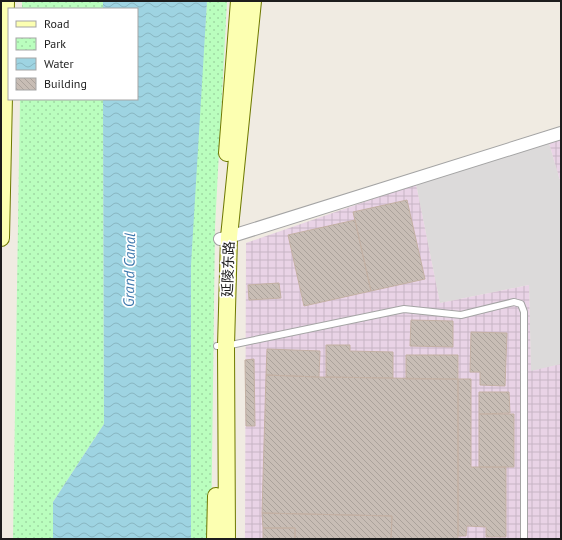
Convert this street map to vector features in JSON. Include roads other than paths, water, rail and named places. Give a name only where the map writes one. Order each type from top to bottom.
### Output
[{"type":"main road","points":[[1,238],[6,1]]},
{"type":"main road","name":"延陵东路","points":[[215,539],[224,238],[239,1]]},
{"type":"main road","name":"延陵东路","points":[[224,238],[253,1]]},
{"type":"main road","name":"延陵东路","points":[[221,346],[227,539]]},
{"type":"street","points":[[224,238],[561,133]]},
{"type":"lane","points":[[221,346],[404,309],[461,315],[514,302],[521,304],[524,312],[524,539]]},
{"type":"water","name":"Grand Canal","points":[[103,1],[207,1],[191,265],[191,539],[53,539],[53,502],[104,424],[103,100],[138,100],[138,8],[103,8]]}]
